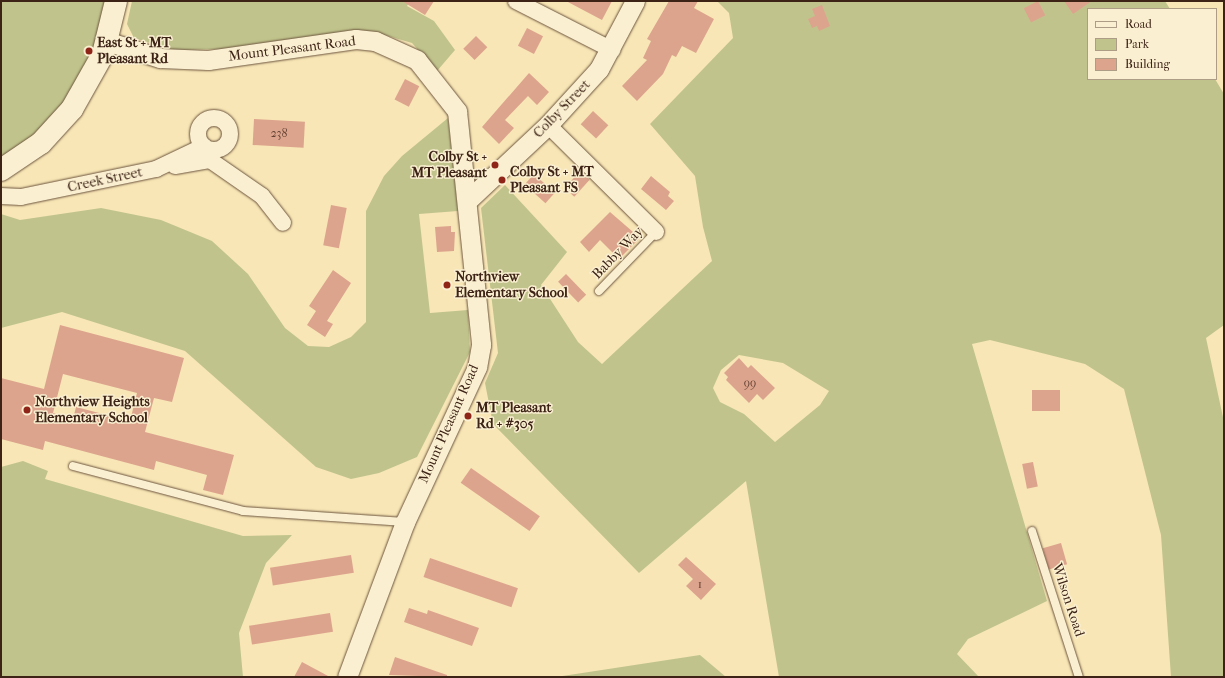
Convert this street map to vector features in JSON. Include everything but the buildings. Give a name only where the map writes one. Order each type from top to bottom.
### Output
[{"type":"main road","points":[[1,170],[41,143],[72,109],[92,77],[106,41],[116,1]]},
{"type":"street","points":[[516,1],[612,50]]},
{"type":"street","name":"Colby Street","points":[[467,201],[548,125],[599,69],[612,50],[635,1]]},
{"type":"street","name":"Mount Pleasant Road","points":[[106,41],[160,58],[208,60],[356,40],[375,41],[398,49],[417,60],[457,111],[481,345],[477,367],[404,522],[347,677]]},
{"type":"street","points":[[548,125],[656,232]]},
{"type":"street","name":"Creek Street","points":[[1,196],[21,197],[156,169],[204,146]]},
{"type":"street","points":[[156,169],[210,160],[262,196],[283,223]]},
{"type":"lane","name":"Babby Way","points":[[599,291],[656,232]]},
{"type":"lane","points":[[73,466],[243,511],[404,522]]},
{"type":"lane","name":"Wilson Road","points":[[1032,531],[1079,677]]},
{"type":"green space","points":[[1,1],[116,1],[92,77],[1,170]]},
{"type":"green space","points":[[132,1],[410,1],[407,6],[434,21],[455,50],[437,71],[412,43],[371,31],[222,49],[174,50],[134,38],[127,24]]},
{"type":"green space","points":[[717,1],[1165,1],[1169,8],[1087,8],[1087,80],[1216,80],[1224,94],[1224,325],[1206,338],[1224,422],[1224,677],[1171,677],[1161,535],[1124,389],[1085,364],[990,340],[972,344],[1047,601],[968,639],[957,654],[979,677],[779,677],[746,481],[639,573],[493,424],[485,383],[498,353],[481,208],[505,185],[567,252],[541,285],[578,342],[602,364],[712,261],[703,227],[695,176],[650,124],[733,38],[729,13]],"holes":[[[739,355],[783,363],[829,391],[820,405],[775,442],[744,414],[720,402],[713,388],[721,370]]]},
{"type":"green space","points":[[448,118],[458,211],[419,214],[430,313],[468,310],[470,352],[417,457],[379,473],[351,479],[316,467],[185,351],[62,312],[1,328],[1,214],[20,220],[101,208],[161,220],[212,241],[248,274],[285,328],[308,346],[329,347],[351,337],[366,322],[366,211],[384,176],[402,156]]},
{"type":"green space","points":[[23,461],[48,471],[45,479],[243,536],[292,535],[266,563],[239,633],[243,677],[1,677],[1,467]]},
{"type":"green space","points":[[700,655],[726,677],[556,677]]},
{"type":"place","name":"East St + MT Pleasant Rd","points":[[89,51]]},
{"type":"place","name":"Colby St + MT Pleasant","points":[[495,165]]},
{"type":"place","name":"Colby St + MT Pleasant FS","points":[[502,180]]},
{"type":"place","name":"Northview Elementary School","points":[[447,285]]},
{"type":"place","name":"Northview Heights Elementary School","points":[[27,410]]},
{"type":"place","name":"MT Pleasant Rd + #305","points":[[468,416]]}]
